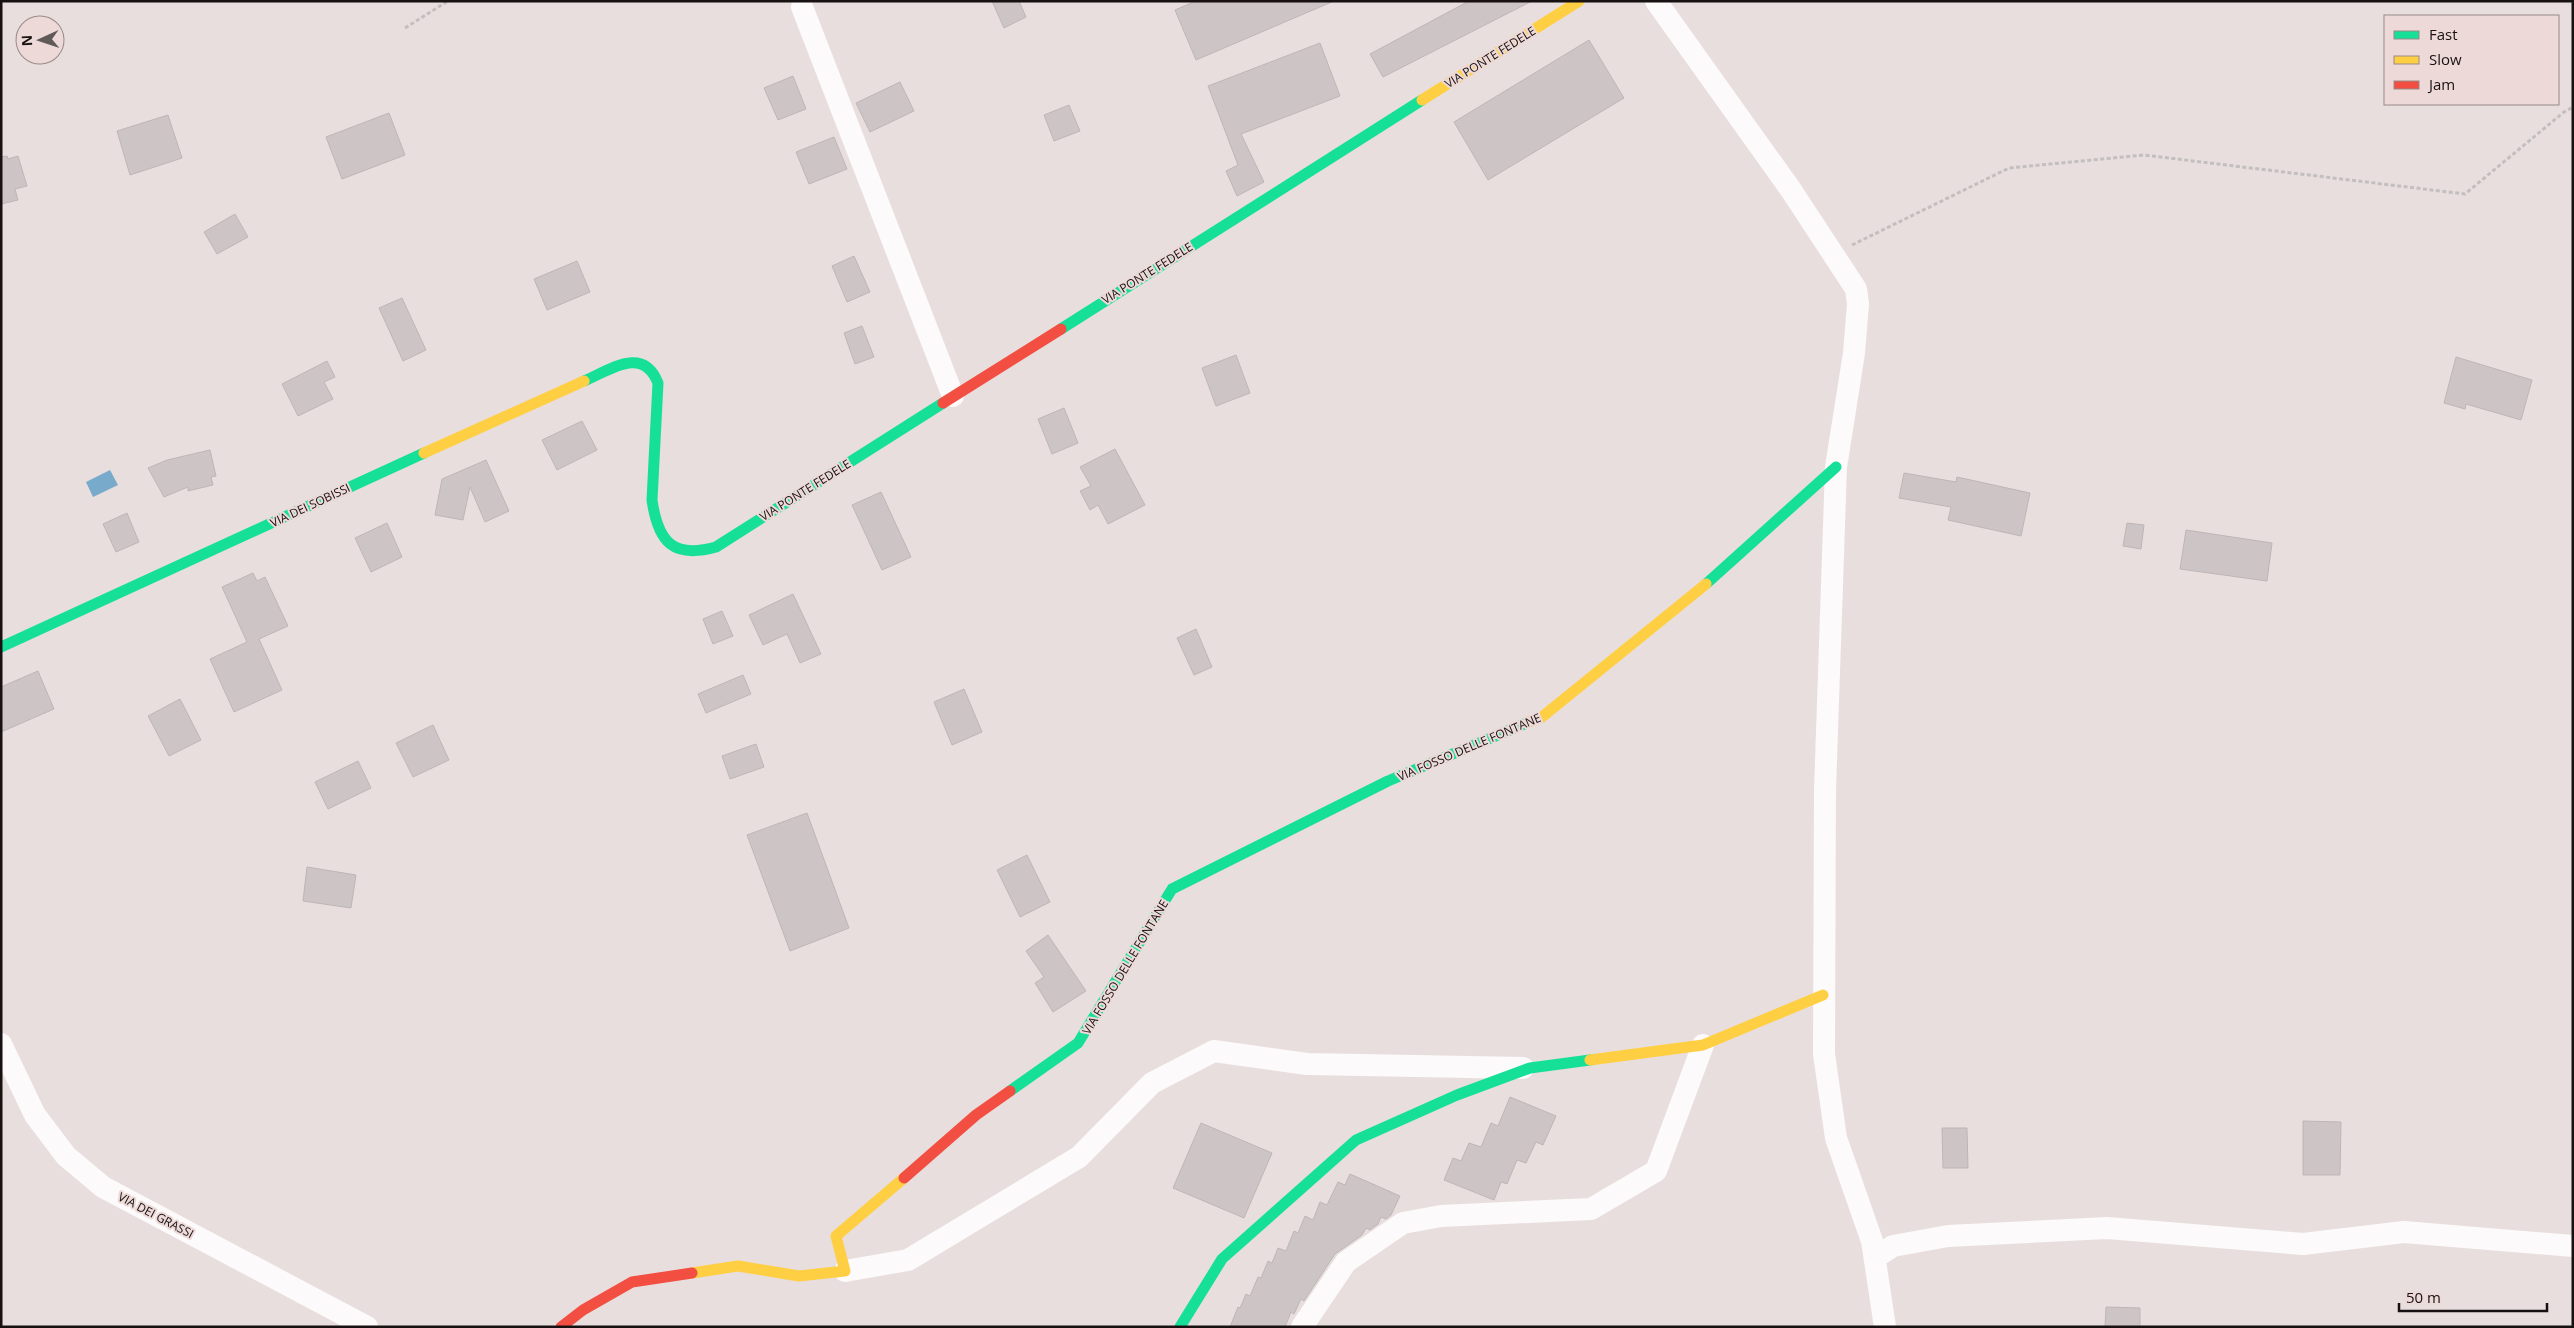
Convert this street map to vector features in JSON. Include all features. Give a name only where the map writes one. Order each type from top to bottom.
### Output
[{"type":"street","name":"VIA PONTE FEDELE","points":[[620,364],[634,362],[650,367],[658,383],[652,500],[654,520],[658,533],[668,544],[690,552],[704,551],[716,547],[1579,1]]},
{"type":"street","points":[[1656,1],[1834,253],[1856,289],[1858,304],[1854,353],[1836,467],[1825,790],[1824,1054],[1832,1119],[1847,1173],[1870,1230],[1876,1257],[1885,1327]]},
{"type":"street","points":[[802,7],[953,396]]},
{"type":"street","name":"VIA DEI SOBISSI","points":[[1,647],[423,452],[620,364]]},
{"type":"street","name":"VIA FOSSO DELLE FONTANE","points":[[845,1271],[836,1236],[976,1115],[1078,1043],[1172,889],[1388,781],[1542,717],[1689,599],[1836,467]]},
{"type":"street","points":[[561,1327],[584,1310],[632,1282],[738,1266],[799,1276],[845,1271],[908,1260],[1079,1156],[1152,1083],[1214,1051],[1307,1064],[1530,1068],[1703,1044],[1823,995]]},
{"type":"street","name":"VIA DEI GRASSI","points":[[1,1044],[35,1115],[66,1156],[103,1187],[367,1327]]},
{"type":"street","points":[[1302,1327],[1346,1262],[1403,1223],[1441,1216],[1591,1209],[1656,1171],[1703,1044]]},
{"type":"street","points":[[1180,1327],[1222,1259],[1356,1140],[1457,1095],[1530,1068]]},
{"type":"street","points":[[1876,1257],[1893,1246],[1948,1236],[2108,1228],[2303,1244],[2404,1232],[2573,1246]]},
{"type":"path","points":[[405,28],[448,1]]},
{"type":"path","points":[[1834,253],[2008,168],[2144,155],[2466,194],[2564,112],[2573,108]]},
{"type":"water","points":[[110,470],[118,485],[93,497],[86,482]]},
{"type":"building","points":[[992,1],[1019,1],[1026,17],[1004,28]]},
{"type":"building","points":[[1196,1],[1334,1],[1196,60],[1175,10]]},
{"type":"building","points":[[1469,1],[1532,1],[1383,77],[1370,54]]},
{"type":"building","points":[[1589,40],[1624,98],[1488,180],[1454,122]]},
{"type":"building","points":[[1320,43],[1340,96],[1241,134],[1264,182],[1237,196],[1226,171],[1238,165],[1208,86]]},
{"type":"building","points":[[793,76],[806,109],[778,120],[764,88]]},
{"type":"building","points":[[900,82],[914,111],[870,132],[856,103]]},
{"type":"building","points":[[1069,105],[1080,131],[1054,141],[1044,115]]},
{"type":"building","points":[[389,113],[405,155],[342,179],[326,137]]},
{"type":"building","points":[[168,115],[182,158],[130,175],[117,131]]},
{"type":"building","points":[[834,137],[847,169],[809,184],[796,152]]},
{"type":"building","points":[[7,156],[8,159],[18,156],[27,186],[15,189],[18,200],[1,204],[1,157]]},
{"type":"building","points":[[235,214],[248,237],[217,254],[204,232]]},
{"type":"building","points":[[854,256],[870,292],[847,302],[832,266]]},
{"type":"building","points":[[577,261],[590,292],[547,310],[534,279]]},
{"type":"building","points":[[402,298],[426,350],[403,361],[379,308]]},
{"type":"building","points":[[862,326],[874,357],[855,364],[844,333]]},
{"type":"building","points":[[1236,355],[1250,393],[1216,406],[1202,368]]},
{"type":"building","points":[[2456,357],[2532,380],[2521,420],[2466,404],[2465,409],[2444,403]]},
{"type":"building","points":[[327,361],[335,377],[324,382],[333,399],[298,416],[282,384]]},
{"type":"building","points":[[1064,408],[1078,443],[1052,454],[1038,419]]},
{"type":"building","points":[[582,421],[597,450],[557,470],[542,440]]},
{"type":"building","points":[[1115,449],[1145,505],[1108,524],[1098,505],[1090,510],[1080,491],[1091,486],[1080,467]]},
{"type":"building","points":[[210,450],[216,476],[211,477],[213,485],[188,491],[188,487],[164,497],[148,468],[167,460]]},
{"type":"building","points":[[486,460],[509,511],[485,522],[470,487],[463,520],[435,515],[442,479]]},
{"type":"building","points":[[1904,473],[1956,482],[1957,477],[2030,493],[2021,536],[1948,520],[1951,507],[1899,498]]},
{"type":"building","points":[[881,492],[911,557],[882,570],[852,505]]},
{"type":"building","points":[[127,513],[139,542],[116,552],[103,524]]},
{"type":"building","points":[[387,523],[402,557],[371,572],[355,538]]},
{"type":"building","points":[[2127,523],[2144,525],[2141,549],[2123,546]]},
{"type":"building","points":[[2186,530],[2272,543],[2267,581],[2180,569]]},
{"type":"building","points":[[253,573],[257,581],[265,577],[288,626],[259,639],[282,690],[234,712],[210,659],[247,642],[222,587]]},
{"type":"building","points":[[793,594],[821,654],[800,663],[787,634],[763,645],[749,615]]},
{"type":"building","points":[[722,611],[733,636],[713,644],[703,619]]},
{"type":"building","points":[[1196,629],[1212,667],[1194,675],[1177,638]]},
{"type":"building","points":[[38,671],[54,709],[1,732],[1,687]]},
{"type":"building","points":[[743,675],[751,694],[706,713],[698,694]]},
{"type":"building","points":[[964,689],[982,732],[952,745],[934,702]]},
{"type":"building","points":[[180,699],[201,740],[169,756],[148,716]]},
{"type":"building","points":[[433,725],[449,760],[413,777],[396,743]]},
{"type":"building","points":[[756,744],[764,767],[730,779],[722,756]]},
{"type":"building","points":[[358,761],[371,788],[328,809],[315,782]]},
{"type":"building","points":[[807,813],[849,928],[790,951],[747,835]]},
{"type":"building","points":[[1027,855],[1050,902],[1020,917],[997,870]]},
{"type":"building","points":[[307,867],[356,875],[351,908],[303,901]]},
{"type":"building","points":[[1048,935],[1086,991],[1053,1012],[1035,983],[1044,977],[1026,951]]},
{"type":"building","points":[[1510,1097],[1556,1116],[1543,1145],[1536,1142],[1526,1163],[1517,1160],[1507,1184],[1501,1182],[1494,1200],[1444,1180],[1453,1158],[1461,1161],[1469,1143],[1481,1147],[1491,1123],[1498,1126]]},
{"type":"building","points":[[2303,1121],[2341,1122],[2340,1175],[2303,1175]]},
{"type":"building","points":[[1201,1123],[1272,1153],[1244,1218],[1173,1188]]},
{"type":"building","points":[[1942,1128],[1967,1128],[1968,1168],[1943,1168]]},
{"type":"building","points":[[1350,1174],[1400,1196],[1391,1215],[1386,1219],[1381,1217],[1378,1224],[1370,1230],[1366,1228],[1362,1235],[1335,1254],[1304,1301],[1301,1299],[1294,1314],[1291,1312],[1285,1327],[1230,1327],[1238,1307],[1240,1308],[1246,1294],[1250,1296],[1258,1277],[1261,1278],[1268,1261],[1272,1263],[1278,1248],[1286,1251],[1294,1231],[1298,1233],[1305,1216],[1313,1220],[1320,1202],[1327,1205],[1338,1182],[1345,1185]]},
{"type":"building","points":[[2106,1307],[2140,1308],[2140,1327],[2105,1327]]},
{"type":"traffic: fast","points":[[1061,329],[1422,100]]},
{"type":"traffic: fast","points":[[584,381],[625,364],[635,363],[644,365],[652,372],[658,383],[652,500],[655,515],[658,527],[670,544],[689,551],[716,547],[943,403]]},
{"type":"traffic: fast","points":[[1,647],[424,453]]},
{"type":"traffic: fast","points":[[1706,584],[1836,467]]},
{"type":"traffic: fast","points":[[1010,1091],[1078,1043],[1172,889],[1388,781],[1529,722]]},
{"type":"traffic: fast","points":[[1180,1327],[1222,1259],[1356,1140],[1457,1095],[1530,1068],[1590,1060]]},
{"type":"traffic: slow","points":[[1422,100],[1579,1]]},
{"type":"traffic: slow","points":[[424,453],[584,381]]},
{"type":"traffic: slow","points":[[1529,722],[1542,717],[1706,584]]},
{"type":"traffic: slow","points":[[1590,1060],[1703,1045],[1823,995]]},
{"type":"traffic: slow","points":[[692,1273],[738,1266],[799,1276],[845,1271],[836,1236],[904,1178]]},
{"type":"traffic: jam","points":[[943,403],[1061,329]]},
{"type":"traffic: jam","points":[[904,1178],[976,1115],[1010,1091]]},
{"type":"traffic: jam","points":[[561,1327],[583,1310],[632,1282],[692,1273]]}]
